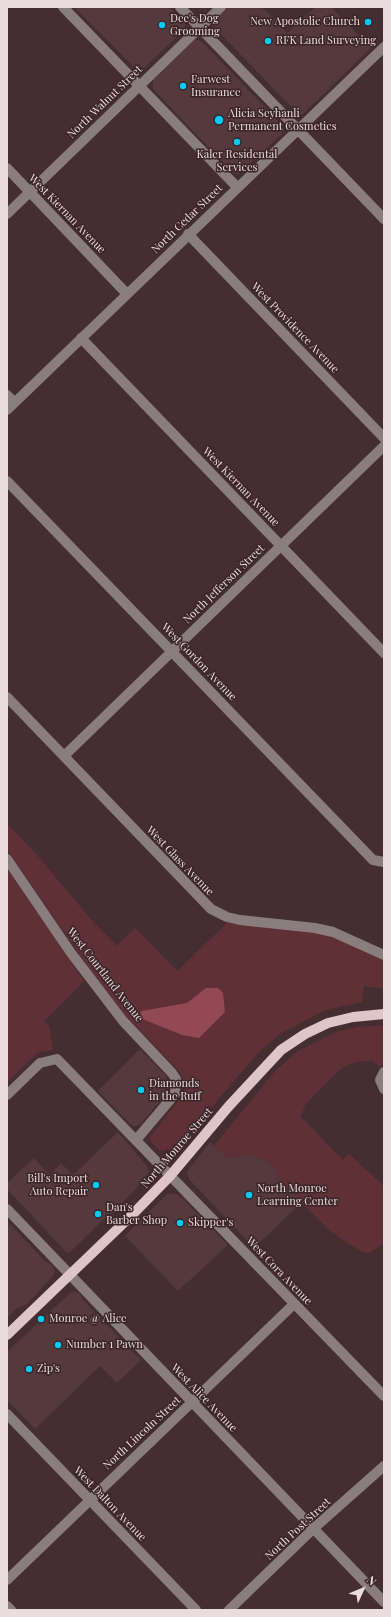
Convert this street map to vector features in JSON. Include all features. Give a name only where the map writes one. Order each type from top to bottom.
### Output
[{"type":"main road","name":"North Monroe Street","points":[[7,1335],[132,1215],[170,1176],[267,1064],[293,1041],[317,1028],[340,1019],[384,1014]]},
{"type":"street","points":[[63,7],[237,187]]},
{"type":"street","points":[[180,7],[384,219]]},
{"type":"street","name":"North Walnut Street","points":[[7,214],[220,7]]},
{"type":"street","name":"North Cedar Street","points":[[11,406],[297,129],[384,47]]},
{"type":"street","name":"West Kiernan Avenue","points":[[7,168],[127,294]]},
{"type":"street","name":"West Providence Avenue","points":[[188,234],[384,438]]},
{"type":"street","name":"West Kiernan Avenue","points":[[81,338],[384,653]]},
{"type":"street","points":[[7,395],[11,406]]},
{"type":"street","name":"North Jefferson Street","points":[[64,756],[384,446]]},
{"type":"street","name":"West Gordon Avenue","points":[[7,481],[373,860],[384,862]]},
{"type":"street","name":"West Glass Avenue","points":[[7,697],[211,909],[227,917],[240,920],[315,928],[334,932],[384,955]]},
{"type":"street","name":"West Courtland Avenue","points":[[7,859],[71,953],[123,1021],[172,1072],[176,1079],[175,1094],[136,1140]]},
{"type":"street","name":"West Cora Avenue","points":[[7,1094],[40,1063],[57,1059],[384,1396]]},
{"type":"street","name":"West Alice Avenue","points":[[7,1209],[192,1404],[384,1602]]},
{"type":"street","name":"North Lincoln Street","points":[[7,1580],[88,1500],[192,1404],[294,1304]]},
{"type":"street","name":"West Dalton Avenue","points":[[7,1414],[88,1500],[196,1610]]},
{"type":"street","name":"North Post Street","points":[[229,1610],[313,1529],[384,1466]]},
{"type":"street","points":[[7,1606],[11,1610]]},
{"type":"shaded area","points":[[74,7],[169,7],[185,24],[185,29],[143,69],[138,71]]},
{"type":"shaded area","points":[[228,7],[262,7],[287,33],[315,7],[331,7],[371,48],[303,114],[299,115],[213,26],[214,21]]},
{"type":"shaded area","points":[[195,39],[201,41],[283,126],[284,131],[282,134],[239,174],[233,173],[153,89],[153,79]]},
{"type":"shaded area","points":[[7,824],[37,855],[94,923],[117,946],[135,928],[177,971],[228,922],[321,933],[343,940],[384,959],[384,989],[364,986],[362,1002],[325,1010],[280,1034],[257,1054],[176,1149],[166,1149],[165,1151],[159,1150],[151,1142],[150,1137],[182,1096],[185,1086],[180,1072],[126,1016],[98,981],[7,850]],"holes":[[[187,1003],[140,1018],[141,1011]]]},
{"type":"shaded area","points":[[7,868],[84,981],[44,1021],[49,1026],[53,1050],[39,1052],[7,1082]]},
{"type":"shaded area","points":[[206,988],[218,988],[223,993],[225,1012],[199,1038],[182,1035],[140,1018],[141,1011],[187,1003]]},
{"type":"shaded area","points":[[384,1025],[384,1063],[380,1067],[372,1061],[360,1061],[349,1064],[339,1070],[305,1105],[301,1117],[343,1160],[349,1154],[384,1186],[384,1243],[369,1253],[360,1251],[330,1231],[287,1188],[268,1161],[252,1155],[227,1158],[214,1146],[275,1071],[298,1051],[336,1032],[358,1027]]},
{"type":"shaded area","points":[[140,1049],[166,1076],[169,1087],[166,1094],[143,1121],[139,1125],[134,1126],[131,1125],[98,1091]]},
{"type":"shaded area","points":[[118,1132],[147,1166],[149,1172],[144,1180],[114,1212],[108,1215],[69,1253],[65,1251],[7,1189],[7,1183],[34,1158],[50,1175],[61,1163],[73,1175]]},
{"type":"shaded area","name":"North Monroe Learning Center","points":[[210,1142],[227,1158],[252,1155],[268,1161],[287,1188],[302,1202],[254,1248],[189,1179],[187,1172]]},
{"type":"shaded area","points":[[169,1193],[177,1194],[181,1197],[228,1245],[178,1291],[125,1236]]},
{"type":"shaded area","points":[[7,1221],[45,1261],[52,1265],[55,1273],[27,1304],[17,1308],[7,1318]]},
{"type":"shaded area","points":[[71,1292],[80,1294],[84,1301],[141,1360],[117,1383],[100,1366],[35,1429],[7,1400],[7,1352]]},
{"type":"place","name":"New Apostolic Church","points":[[368,22]]},
{"type":"place","name":"Dee's Dog Grooming","points":[[162,25]]},
{"type":"place","name":"RFK Land Surveying","points":[[268,41]]},
{"type":"place","name":"Farwest Insurance","points":[[183,86]]},
{"type":"place","name":"Alicia Seyhanli Permanent Cosmetics","points":[[219,120]]},
{"type":"place","name":"Kaler Residental Services","points":[[237,142]]},
{"type":"place","name":"Diamonds in the Ruff","points":[[141,1090]]},
{"type":"place","name":"Bill's Import Auto Repair","points":[[96,1185]]},
{"type":"place","name":"North Monroe Learning Center","points":[[249,1195]]},
{"type":"place","name":"Dan's Barber Shop","points":[[98,1214]]},
{"type":"place","name":"Skipper's","points":[[180,1223]]},
{"type":"place","name":"Monroe @ Alice","points":[[41,1319]]},
{"type":"place","name":"Number 1 Pawn","points":[[58,1345]]},
{"type":"place","name":"Zip's","points":[[29,1369]]}]
